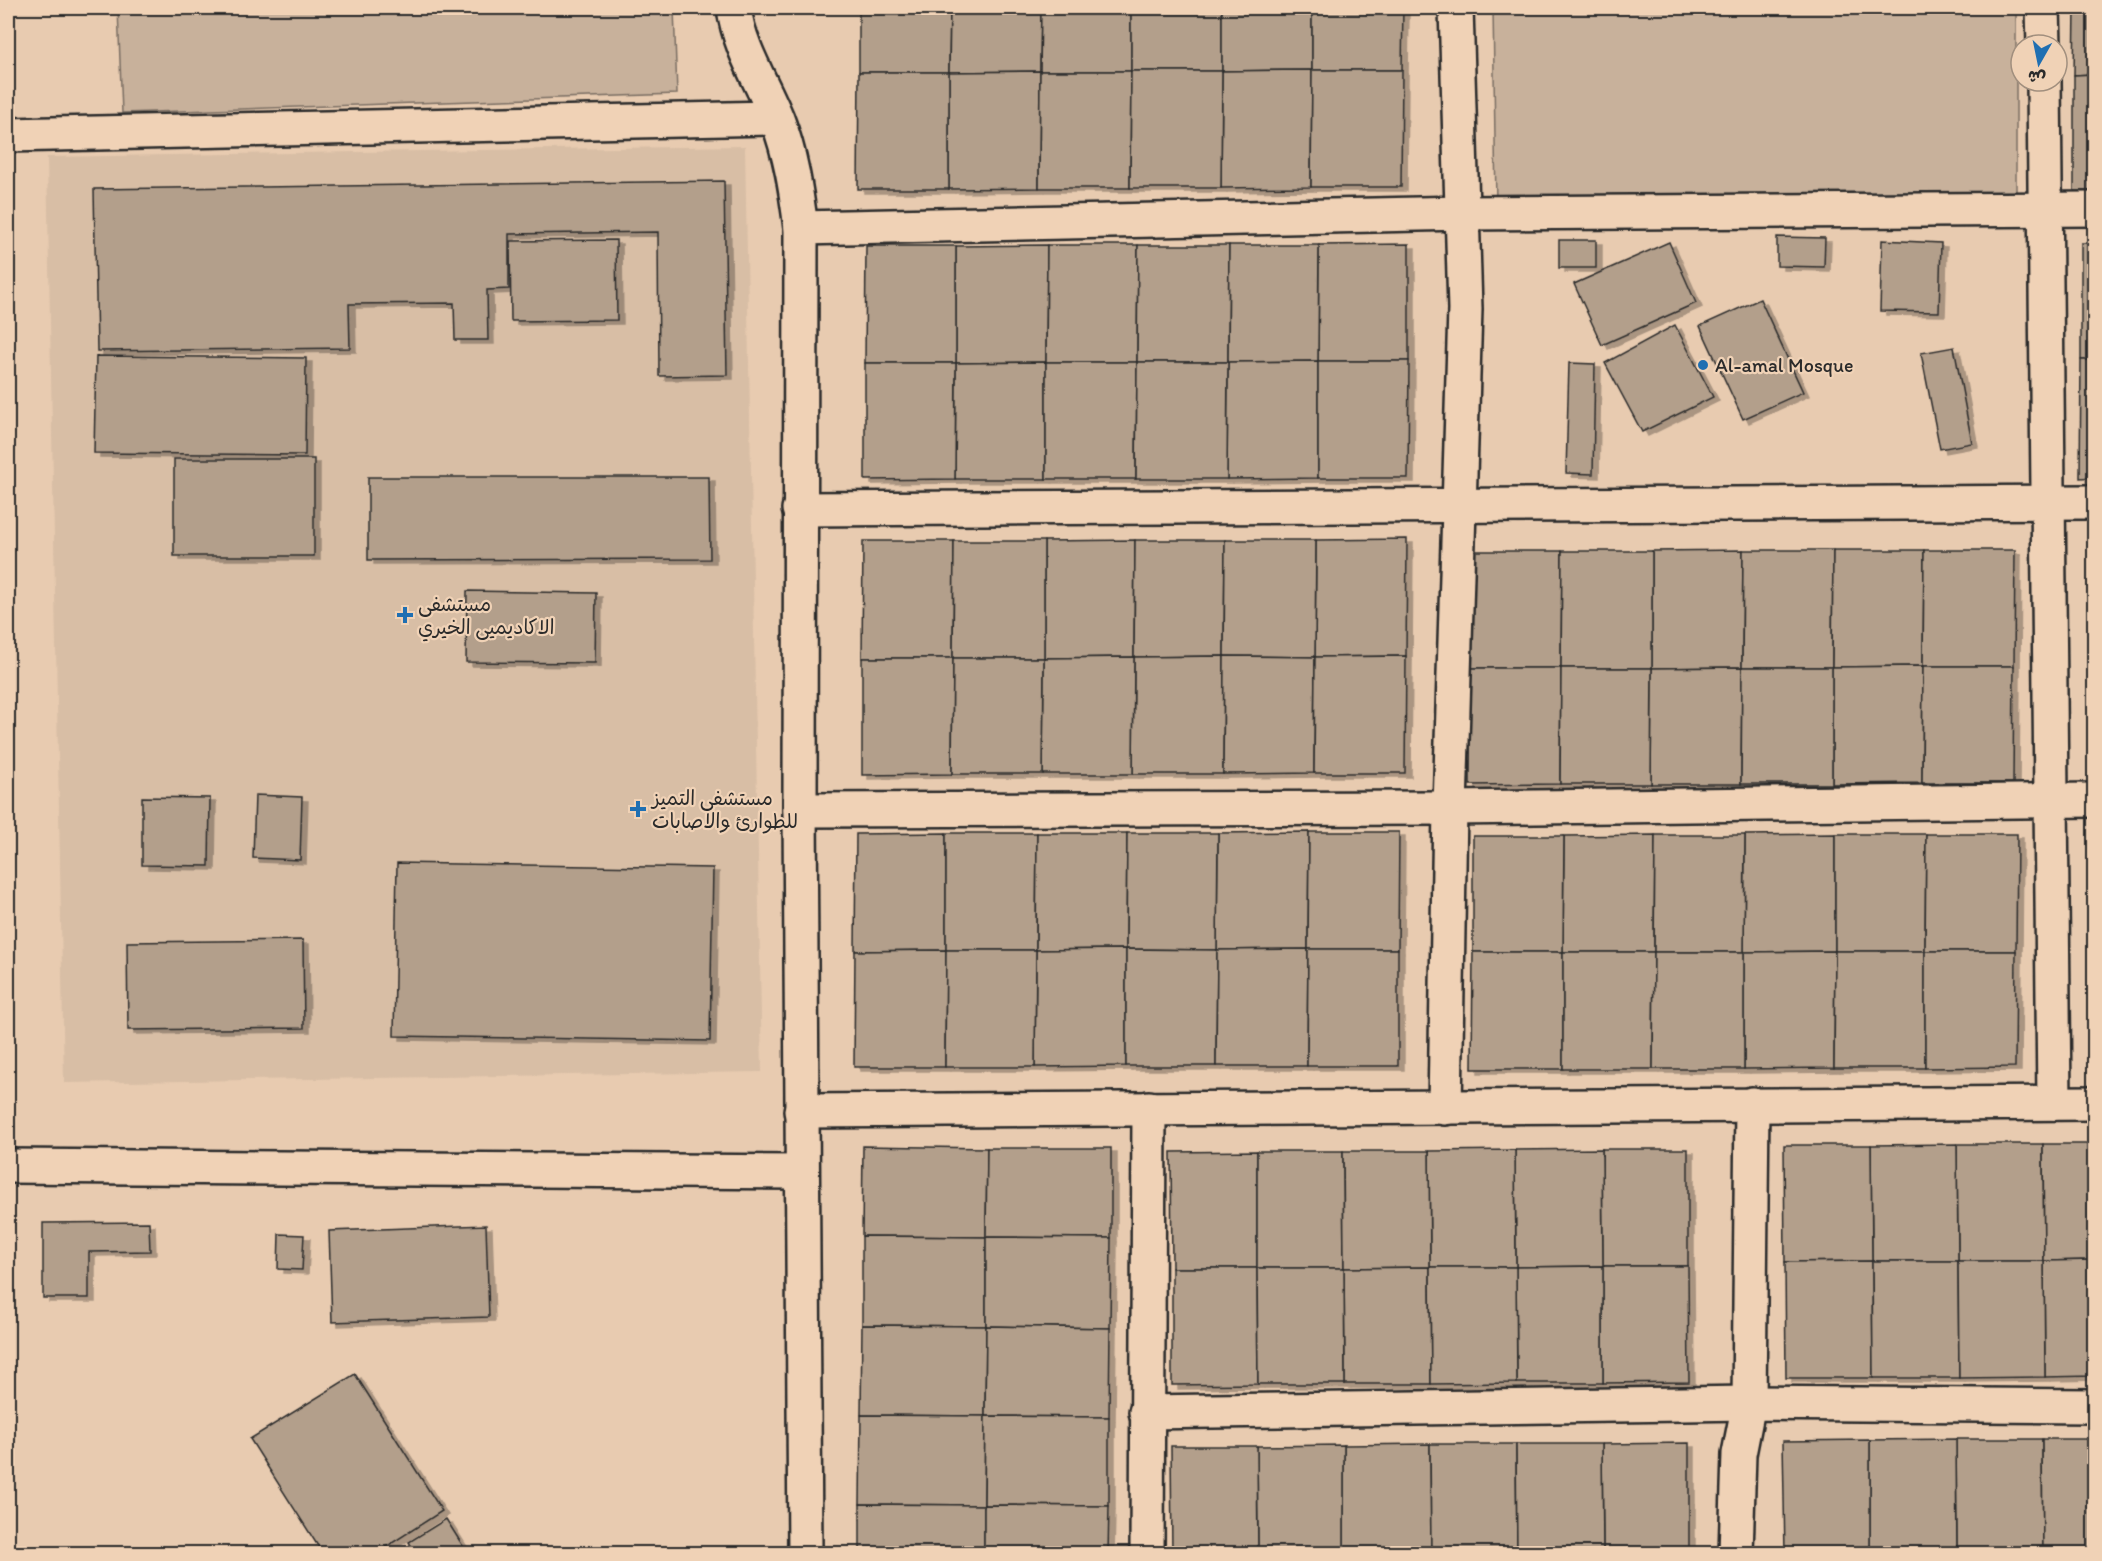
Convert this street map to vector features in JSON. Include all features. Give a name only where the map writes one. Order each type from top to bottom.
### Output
[{"type":"street","points":[[734,8],[748,59],[776,118],[789,153],[801,228],[799,509],[801,1172],[805,1554]]},
{"type":"street","points":[[1445,1108],[1450,808],[1465,309],[1456,8]]},
{"type":"street","points":[[2043,8],[2044,33]]},
{"type":"street","points":[[2044,93],[2054,1103]]},
{"type":"street","points":[[8,135],[776,118]]},
{"type":"street","points":[[801,228],[1463,213],[2094,209]]},
{"type":"street","points":[[799,509],[2094,502]]},
{"type":"street","points":[[800,810],[1450,808],[2094,800]]},
{"type":"street","points":[[801,1111],[2094,1103]]},
{"type":"street","points":[[1736,1554],[1739,1454],[1749,1403],[1752,1104]]},
{"type":"street","points":[[1147,1554],[1149,1108]]},
{"type":"street","points":[[8,1166],[801,1172]]},
{"type":"street","points":[[1146,1412],[1749,1403],[2094,1406]]},
{"type":"shaded area","points":[[118,8],[674,8],[677,94],[122,113]]},
{"type":"shaded area","points":[[1493,8],[2016,8],[2016,33],[2009,33],[2009,93],[2016,93],[2016,199],[1496,204]]},
{"type":"shaded area","name":"مستشفى الاكاديميى الخيري","points":[[745,146],[762,1072],[64,1083],[47,157]]},
{"type":"building","points":[[859,8],[950,8],[949,72],[859,72]]},
{"type":"building","points":[[950,8],[1041,8],[1040,71],[949,72]]},
{"type":"building","points":[[1041,8],[1131,8],[1131,71],[1040,71]]},
{"type":"building","points":[[1131,8],[1222,8],[1222,71],[1131,71]]},
{"type":"building","points":[[1222,8],[1312,8],[1312,70],[1222,71]]},
{"type":"building","points":[[1312,8],[1403,8],[1402,70],[1312,70]]},
{"type":"building","points":[[2075,8],[2094,8],[2094,74],[2074,75]]},
{"type":"building","points":[[1312,70],[1311,187],[1221,188],[1222,71]]},
{"type":"building","points":[[1312,70],[1402,70],[1401,187],[1311,187]]},
{"type":"building","points":[[1040,71],[1039,188],[949,189],[949,72]]},
{"type":"building","points":[[1040,71],[1131,71],[1130,188],[1039,188]]},
{"type":"building","points":[[1131,71],[1222,71],[1221,188],[1130,188]]},
{"type":"building","points":[[859,72],[949,72],[949,189],[858,189]]},
{"type":"building","points":[[2094,74],[2094,191],[2074,191],[2074,75]]},
{"type":"building","points":[[724,181],[727,375],[659,376],[658,232],[509,234],[509,289],[487,290],[488,340],[455,340],[454,303],[349,304],[350,348],[97,351],[94,189]]},
{"type":"building","points":[[1777,237],[1825,238],[1824,267],[1777,266]]},
{"type":"building","points":[[616,240],[617,320],[511,321],[510,241]]},
{"type":"building","points":[[1559,240],[1596,240],[1596,268],[1559,268]]},
{"type":"building","points":[[1882,240],[1941,243],[1939,312],[1880,311]]},
{"type":"building","points":[[1669,242],[1696,303],[1602,345],[1574,284]]},
{"type":"building","points":[[2081,243],[2094,243],[2094,360],[2081,360]]},
{"type":"building","points":[[1409,244],[1409,361],[1318,361],[1319,245]]},
{"type":"building","points":[[1047,245],[1046,362],[956,363],[956,246]]},
{"type":"building","points":[[1047,245],[1138,245],[1137,362],[1046,362]]},
{"type":"building","points":[[1138,245],[1229,245],[1228,362],[1137,362]]},
{"type":"building","points":[[1229,245],[1319,245],[1318,361],[1228,362]]},
{"type":"building","points":[[866,246],[956,246],[956,363],[865,363]]},
{"type":"building","points":[[1760,299],[1803,392],[1743,419],[1700,326]]},
{"type":"building","points":[[1675,325],[1713,397],[1642,432],[1605,363]]},
{"type":"building","points":[[1954,347],[1972,443],[1940,449],[1921,353]]},
{"type":"building","points":[[96,356],[306,358],[305,455],[94,453]]},
{"type":"building","points":[[2081,360],[2094,360],[2094,477],[2080,478]]},
{"type":"building","points":[[1318,361],[1318,478],[1227,479],[1228,362]]},
{"type":"building","points":[[1318,361],[1409,361],[1408,478],[1318,478]]},
{"type":"building","points":[[1046,362],[1046,479],[955,479],[956,363]]},
{"type":"building","points":[[1046,362],[1137,362],[1136,479],[1046,479]]},
{"type":"building","points":[[1137,362],[1228,362],[1227,479],[1136,479]]},
{"type":"building","points":[[865,363],[956,363],[955,479],[865,480]]},
{"type":"building","points":[[1569,363],[1595,364],[1593,474],[1566,473]]},
{"type":"building","points":[[174,459],[314,459],[314,556],[174,556]]},
{"type":"building","points":[[368,477],[709,477],[710,559],[368,560]]},
{"type":"building","points":[[1407,539],[1406,656],[1315,657],[1316,540]]},
{"type":"building","points":[[1135,540],[1134,657],[1044,658],[1044,541]]},
{"type":"building","points":[[1135,540],[1225,540],[1224,656],[1134,657]]},
{"type":"building","points":[[1225,540],[1316,540],[1315,657],[1224,656]]},
{"type":"building","points":[[863,541],[954,541],[953,658],[862,658]]},
{"type":"building","points":[[954,541],[1044,541],[1044,658],[953,658]]},
{"type":"building","points":[[1743,550],[1742,667],[1652,668],[1652,551]]},
{"type":"building","points":[[1743,550],[1833,550],[1832,667],[1742,667]]},
{"type":"building","points":[[1833,550],[1924,550],[1923,666],[1832,667]]},
{"type":"building","points":[[1924,550],[2015,550],[2014,666],[1923,666]]},
{"type":"building","points":[[1471,551],[1562,551],[1561,668],[1470,668]]},
{"type":"building","points":[[1562,551],[1652,551],[1652,668],[1561,668]]},
{"type":"building","points":[[467,591],[596,593],[595,663],[466,662]]},
{"type":"building","points":[[2094,653],[2094,770],[2093,770]]},
{"type":"building","points":[[1224,656],[1223,774],[1133,774],[1134,657]]},
{"type":"building","points":[[1224,656],[1315,657],[1314,773],[1223,774]]},
{"type":"building","points":[[1406,656],[1405,773],[1314,773],[1315,657]]},
{"type":"building","points":[[1134,657],[1133,774],[1043,774],[1044,658]]},
{"type":"building","points":[[862,658],[953,658],[952,774],[862,775]]},
{"type":"building","points":[[953,658],[1044,658],[1043,774],[952,774]]},
{"type":"building","points":[[1923,666],[1922,783],[1832,784],[1832,667]]},
{"type":"building","points":[[1923,666],[2014,666],[2013,783],[1922,783]]},
{"type":"building","points":[[1742,667],[1741,784],[1651,784],[1652,668]]},
{"type":"building","points":[[1742,667],[1832,667],[1832,784],[1741,784]]},
{"type":"building","points":[[1470,668],[1561,668],[1560,784],[1470,785]]},
{"type":"building","points":[[1561,668],[1652,668],[1651,784],[1560,784]]},
{"type":"building","points":[[255,795],[302,797],[300,860],[253,858]]},
{"type":"building","points":[[142,797],[210,798],[209,866],[142,865]]},
{"type":"building","points":[[1309,832],[1308,949],[1217,950],[1218,833]]},
{"type":"building","points":[[1309,832],[1399,832],[1398,949],[1308,949]]},
{"type":"building","points":[[946,833],[946,950],[855,951],[856,834]]},
{"type":"building","points":[[946,833],[1037,833],[1036,950],[946,950]]},
{"type":"building","points":[[1037,833],[1127,833],[1126,949],[1036,950]]},
{"type":"building","points":[[1127,833],[1218,833],[1217,950],[1126,949]]},
{"type":"building","points":[[1835,834],[1835,951],[1744,952],[1745,835]]},
{"type":"building","points":[[1835,834],[1926,834],[1925,951],[1835,951]]},
{"type":"building","points":[[1926,834],[2017,834],[2016,951],[1925,951]]},
{"type":"building","points":[[1655,835],[1654,952],[1563,952],[1564,836]]},
{"type":"building","points":[[1655,835],[1745,835],[1744,952],[1654,952]]},
{"type":"building","points":[[1473,836],[1564,836],[1563,952],[1473,952]]},
{"type":"building","points":[[397,863],[713,868],[710,1041],[394,1036]]},
{"type":"building","points":[[303,940],[304,1028],[128,1030],[127,942]]},
{"type":"building","points":[[1126,949],[1126,1066],[1035,1067],[1036,950]]},
{"type":"building","points":[[1126,949],[1217,950],[1216,1066],[1126,1066]]},
{"type":"building","points":[[1308,949],[1307,1066],[1216,1066],[1217,950]]},
{"type":"building","points":[[1308,949],[1398,949],[1398,1066],[1307,1066]]},
{"type":"building","points":[[946,950],[945,1067],[854,1067],[855,951]]},
{"type":"building","points":[[946,950],[1036,950],[1035,1067],[945,1067]]},
{"type":"building","points":[[1835,951],[1834,1068],[1744,1069],[1744,952]]},
{"type":"building","points":[[1835,951],[1925,951],[1925,1068],[1834,1068]]},
{"type":"building","points":[[1925,951],[2016,951],[2015,1067],[1925,1068]]},
{"type":"building","points":[[1473,952],[1563,952],[1563,1069],[1472,1069]]},
{"type":"building","points":[[1563,952],[1654,952],[1653,1069],[1563,1069]]},
{"type":"building","points":[[1654,952],[1744,952],[1744,1069],[1653,1069]]},
{"type":"building","points":[[1957,1144],[2043,1144],[2044,1261],[1958,1261]]},
{"type":"building","points":[[1957,1144],[1958,1261],[1872,1261],[1871,1145]]},
{"type":"building","points":[[2043,1144],[2094,1144],[2094,1260],[2044,1261]]},
{"type":"building","points":[[1784,1145],[1871,1145],[1872,1261],[1785,1262]]},
{"type":"building","points":[[863,1146],[987,1148],[986,1237],[862,1236]]},
{"type":"building","points":[[987,1148],[1111,1148],[1111,1238],[986,1237]]},
{"type":"building","points":[[1602,1149],[1688,1149],[1688,1266],[1603,1266]]},
{"type":"building","points":[[1602,1149],[1603,1266],[1516,1267],[1515,1150]]},
{"type":"building","points":[[1515,1150],[1516,1267],[1430,1267],[1429,1151]]},
{"type":"building","points":[[1257,1151],[1257,1268],[1172,1268],[1171,1152]]},
{"type":"building","points":[[1257,1151],[1343,1151],[1344,1268],[1257,1268]]},
{"type":"building","points":[[1343,1151],[1429,1151],[1430,1267],[1344,1268]]},
{"type":"building","points":[[149,1222],[150,1251],[89,1252],[89,1298],[43,1298],[43,1223]]},
{"type":"building","points":[[486,1225],[489,1317],[332,1322],[329,1231]]},
{"type":"building","points":[[279,1234],[304,1235],[302,1270],[278,1269]]},
{"type":"building","points":[[862,1236],[986,1237],[986,1326],[862,1325]]},
{"type":"building","points":[[986,1237],[1111,1238],[1110,1328],[986,1326]]},
{"type":"building","points":[[2094,1260],[2094,1376],[2045,1377],[2044,1261]]},
{"type":"building","points":[[1872,1261],[1873,1378],[1786,1378],[1785,1262]]},
{"type":"building","points":[[1872,1261],[1958,1261],[1959,1378],[1873,1378]]},
{"type":"building","points":[[1958,1261],[2044,1261],[2045,1377],[1959,1378]]},
{"type":"building","points":[[1603,1266],[1688,1266],[1689,1382],[1603,1383]]},
{"type":"building","points":[[1603,1266],[1603,1383],[1517,1383],[1516,1267]]},
{"type":"building","points":[[1430,1267],[1431,1384],[1345,1384],[1344,1268]]},
{"type":"building","points":[[1430,1267],[1516,1267],[1517,1383],[1431,1384]]},
{"type":"building","points":[[1172,1268],[1257,1268],[1258,1384],[1172,1385]]},
{"type":"building","points":[[1257,1268],[1344,1268],[1345,1384],[1258,1384]]},
{"type":"building","points":[[862,1325],[986,1326],[985,1416],[861,1415]]},
{"type":"building","points":[[986,1326],[1110,1328],[1109,1417],[985,1416]]},
{"type":"building","points":[[355,1374],[442,1511],[375,1554],[323,1554],[250,1439]]},
{"type":"building","points":[[861,1415],[985,1416],[984,1505],[860,1504]]},
{"type":"building","points":[[985,1416],[1109,1417],[1109,1506],[984,1505]]},
{"type":"building","points":[[1956,1439],[2042,1439],[2043,1554],[1957,1554]]},
{"type":"building","points":[[1956,1439],[1957,1554],[1870,1554],[1870,1440]]},
{"type":"building","points":[[2042,1439],[2094,1439],[2094,1554],[2043,1554]]},
{"type":"building","points":[[1870,1440],[1870,1554],[1785,1554],[1783,1441]]},
{"type":"building","points":[[1689,1443],[1689,1554],[1603,1554],[1602,1444]]},
{"type":"building","points":[[1430,1444],[1431,1554],[1344,1554],[1344,1445]]},
{"type":"building","points":[[1430,1444],[1516,1444],[1517,1554],[1431,1554]]},
{"type":"building","points":[[1516,1444],[1602,1444],[1603,1554],[1517,1554]]},
{"type":"building","points":[[1344,1445],[1344,1554],[1258,1554],[1257,1446]]},
{"type":"building","points":[[1171,1446],[1257,1446],[1258,1554],[1172,1554]]},
{"type":"building","points":[[860,1504],[984,1505],[984,1554],[860,1554]]},
{"type":"building","points":[[984,1505],[1109,1506],[1108,1554],[984,1554]]},
{"type":"building","points":[[446,1519],[468,1554],[416,1554],[409,1542]]},
{"type":"place","name":"Al-amal Mosque","points":[[1703,365]]},
{"type":"place","name":"مستشفى الاكاديميى الخيري","points":[[405,615]]},
{"type":"place","name":"مستشفى التميز للطوارئ والاصابات","points":[[638,809]]}]
